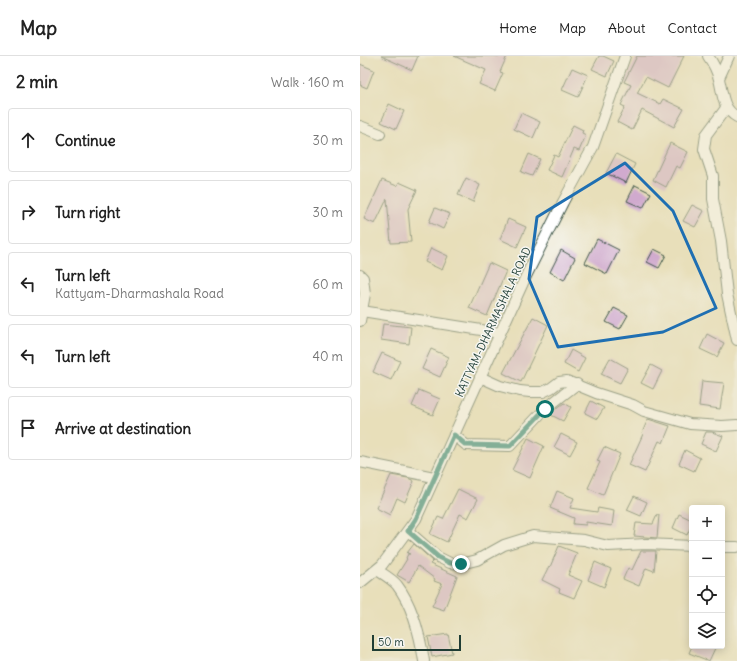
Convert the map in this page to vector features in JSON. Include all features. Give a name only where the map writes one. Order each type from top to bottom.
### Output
[{"type":"street","name":"KATTYAM-DHARMASHALA ROAD","points":[[360,583],[382,565],[416,519],[527,274],[563,202],[593,147],[625,56]]},
{"type":"street","points":[[708,56],[714,65],[719,78],[726,108],[737,117]]},
{"type":"street","points":[[719,78],[729,56]]},
{"type":"street","points":[[726,108],[706,135],[704,149],[713,176],[713,199],[721,241],[727,294],[737,340]]},
{"type":"street","points":[[360,126],[380,134]]},
{"type":"street","points":[[360,275],[363,278],[365,294],[361,316],[500,334]]},
{"type":"street","points":[[480,377],[500,386],[525,392],[543,392],[559,382],[567,381],[596,393],[633,405],[644,411],[690,424],[722,426],[737,425]]},
{"type":"street","points":[[454,435],[466,445],[510,446],[545,409],[577,384]]},
{"type":"street","points":[[360,462],[434,477]]},
{"type":"street","points":[[408,531],[438,557],[450,563],[461,564],[477,560],[504,545],[533,536],[584,540],[608,546],[646,544],[689,546]]},
{"type":"street","points":[[725,547],[737,548]]},
{"type":"street","points":[[377,570],[396,584],[406,599],[422,644],[424,661]]},
{"type":"highlighted area","points":[[625,163],[673,211],[716,308],[663,332],[558,347],[529,279],[537,217]]},
{"type":"building","points":[[381,56],[418,56],[412,70]]},
{"type":"building","points":[[454,56],[507,56],[500,72],[503,73],[495,91],[479,84],[486,70]]},
{"type":"building","points":[[599,56],[603,56],[614,61],[607,76],[592,69]]},
{"type":"building","points":[[637,56],[684,56],[668,88],[646,77],[637,93],[660,104],[663,99],[684,109],[674,127],[642,110],[632,130],[617,122],[625,107],[621,105],[631,85],[624,82]]},
{"type":"building","points":[[360,64],[374,70],[367,88],[360,85]]},
{"type":"building","points":[[572,68],[588,75],[578,97],[562,90]]},
{"type":"building","points":[[389,104],[404,111],[396,129],[381,122]]},
{"type":"building","points":[[521,113],[540,122],[533,138],[514,129]]},
{"type":"building","points":[[573,125],[583,130],[582,133],[586,135],[579,151],[574,149],[562,177],[547,170],[554,155],[558,157]]},
{"type":"building","points":[[670,143],[688,152],[680,168],[676,166],[666,187],[653,180]]},
{"type":"building","points":[[529,154],[540,159],[532,176],[521,172]]},
{"type":"building","points":[[616,154],[635,164],[626,183],[606,173]]},
{"type":"building","points":[[466,178],[480,185],[473,202],[458,195]]},
{"type":"building","points":[[382,180],[397,186],[399,182],[417,190],[408,209],[411,242],[391,243],[387,199],[375,224],[364,219]]},
{"type":"building","points":[[635,185],[651,193],[643,208],[627,201]]},
{"type":"building","points":[[692,205],[704,211],[695,227],[683,221]]},
{"type":"building","points":[[435,208],[450,214],[443,229],[429,222]]},
{"type":"building","points":[[508,219],[526,227],[517,247],[500,239]]},
{"type":"building","points":[[597,239],[619,250],[607,274],[585,263]]},
{"type":"building","points":[[431,248],[448,256],[442,270],[425,262]]},
{"type":"building","points":[[654,249],[666,255],[659,268],[647,262]]},
{"type":"building","points":[[561,250],[575,258],[564,280],[550,272]]},
{"type":"building","points":[[489,263],[506,271],[487,316],[469,308]]},
{"type":"building","points":[[614,308],[628,315],[620,329],[606,322]]},
{"type":"building","points":[[533,317],[548,325],[521,382],[503,373]]},
{"type":"building","points":[[383,324],[411,327],[409,344],[381,340]]},
{"type":"building","points":[[707,334],[724,343],[717,357],[700,349]]},
{"type":"building","points":[[431,349],[449,357],[440,377],[422,369]]},
{"type":"building","points":[[571,350],[585,358],[578,372],[564,364]]},
{"type":"building","points":[[382,353],[400,361],[391,380],[373,372]]},
{"type":"building","points":[[610,358],[628,368],[620,383],[601,374]]},
{"type":"building","points":[[651,365],[662,371],[653,389],[641,383]]},
{"type":"building","points":[[702,381],[724,383],[720,409],[699,406]]},
{"type":"building","points":[[419,390],[440,399],[433,415],[412,406]]},
{"type":"building","points":[[591,401],[604,408],[597,419],[585,413]]},
{"type":"building","points":[[564,403],[571,407],[563,421],[549,414]]},
{"type":"building","points":[[648,419],[670,426],[663,443],[659,441],[645,472],[629,465]]},
{"type":"building","points":[[706,432],[712,432],[723,436],[716,451],[701,444]]},
{"type":"building","points":[[561,434],[577,442],[570,455],[554,447]]},
{"type":"building","points":[[528,438],[544,446],[530,478],[512,470]]},
{"type":"building","points":[[604,447],[620,454],[603,495],[588,488],[600,462],[597,461]]},
{"type":"building","points":[[685,450],[700,458],[694,471],[679,464]]},
{"type":"building","points":[[391,475],[408,478],[414,481],[405,502],[397,498],[390,515],[376,508]]},
{"type":"building","points":[[458,489],[478,499],[468,518],[460,514],[447,542],[430,534],[438,517],[443,519]]},
{"type":"building","points":[[557,491],[574,498],[570,508],[597,512],[598,508],[614,511],[612,526],[586,522],[586,525],[573,524],[574,518],[550,508]]},
{"type":"building","points":[[634,496],[647,502],[641,516],[627,510]]},
{"type":"building","points":[[679,514],[689,519],[689,531],[687,535],[673,528]]},
{"type":"building","points":[[657,515],[659,515],[657,538],[634,536],[636,523],[653,524]]},
{"type":"building","points":[[414,544],[433,561],[430,564],[457,576],[444,610],[432,606],[442,584],[434,581],[435,579],[418,566],[409,582],[397,575],[407,559],[408,554],[410,554],[407,553]]},
{"type":"building","points":[[559,546],[577,553],[568,575],[582,581],[574,598],[559,592],[560,589],[542,580],[549,566],[550,567]]},
{"type":"building","points":[[641,551],[656,551],[654,571],[646,568],[639,586],[623,579],[628,568],[632,570]]},
{"type":"building","points":[[595,562],[611,569],[604,587],[588,580]]},
{"type":"building","points":[[448,634],[452,653],[432,657],[428,637]]},
{"type":"building","points":[[691,649],[715,649],[709,661],[689,653]]},
{"type":"route","points":[[461,564],[450,563],[438,557],[408,531],[416,519],[454,435],[466,445],[510,446],[545,409]]}]
